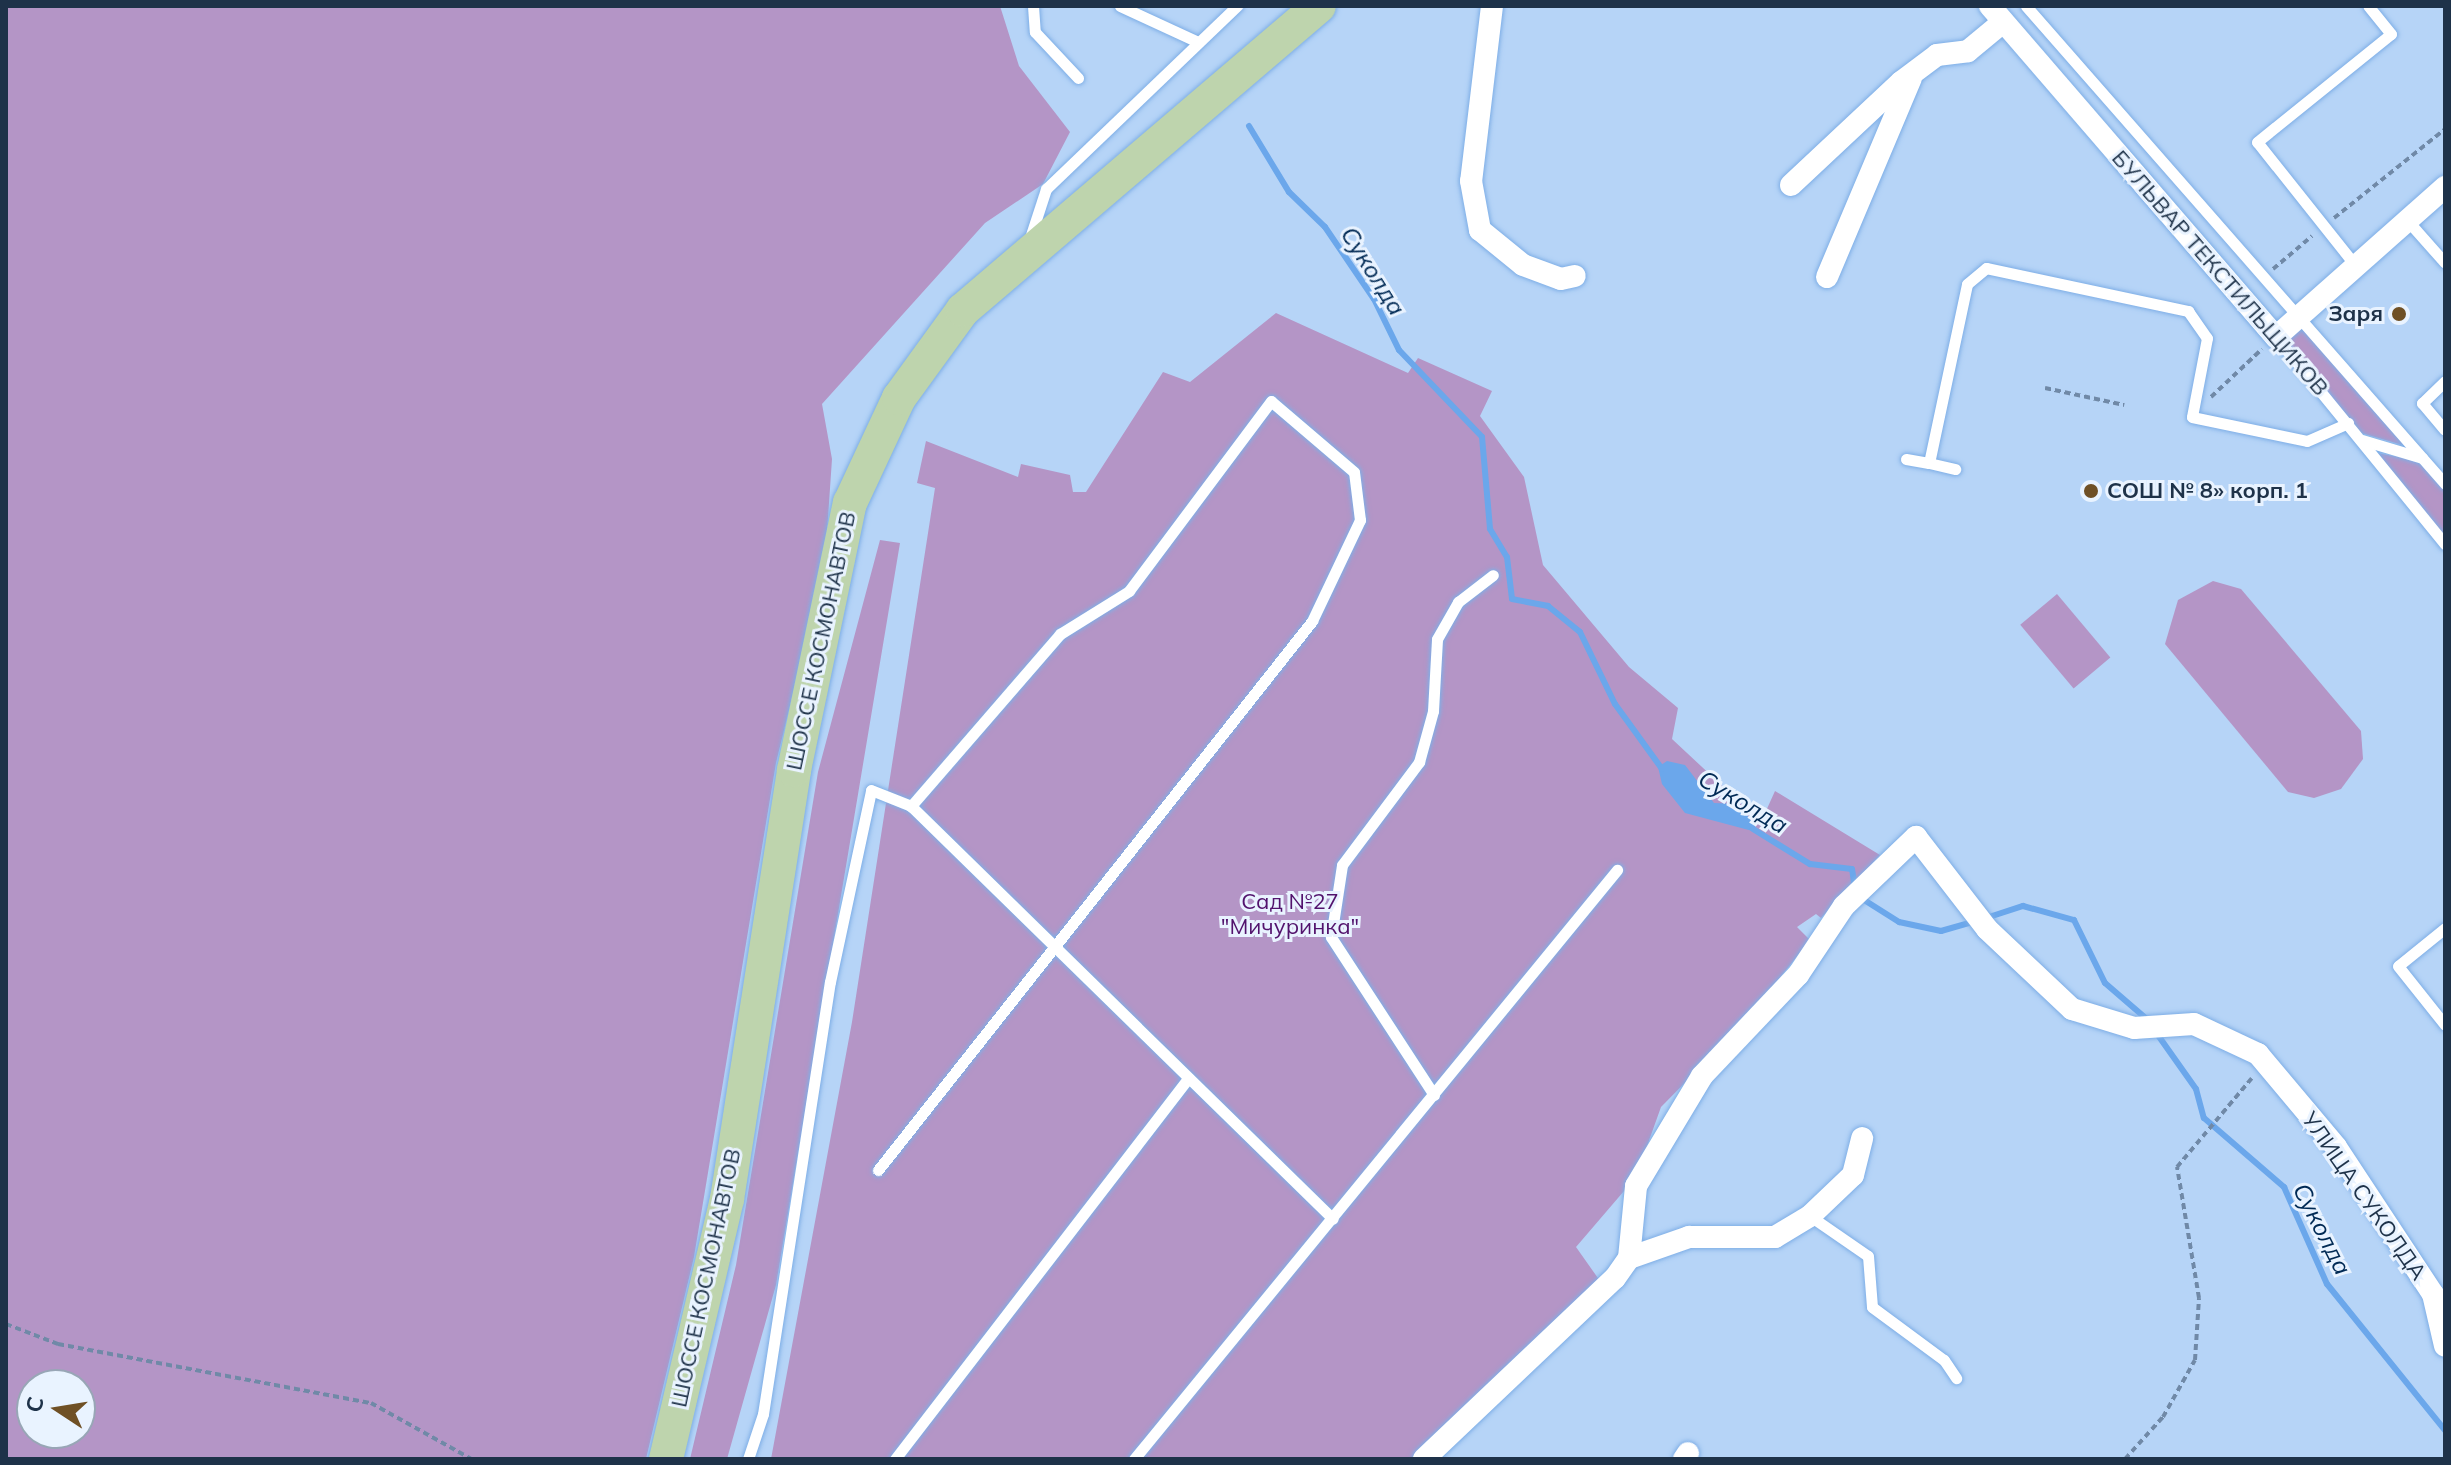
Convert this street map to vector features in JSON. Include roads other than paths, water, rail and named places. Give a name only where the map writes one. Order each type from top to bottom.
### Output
[{"type":"main road","name":"ШОССЕ КОСМОНАВТОВ","points":[[666,1459],[727,1199],[794,770],[850,503],[899,398],[963,310],[1319,6]]},
{"type":"street","points":[[1492,6],[1471,181],[1480,230],[1523,265],[1561,279],[1575,276]]},
{"type":"street","points":[[1791,185],[1913,73],[1937,55],[1968,51],[1996,14]]},
{"type":"street","name":"БУЛЬВАР ТЕКСТИЛЬЩИКОВ","points":[[1996,14],[2276,337]]},
{"type":"street","points":[[1827,277],[1913,73]]},
{"type":"street","points":[[2276,337],[2445,187]]},
{"type":"street","name":"УЛИЦА СУКОЛДА","points":[[1629,1258],[1636,1186],[1702,1076],[1798,975],[1844,906],[1916,837],[1987,929],[2072,1009],[2134,1028],[2194,1024],[2266,1064],[2336,1147],[2433,1294],[2445,1346]]},
{"type":"street","points":[[1424,1459],[1629,1258],[1689,1237],[1775,1237],[1810,1216],[1853,1175],[1862,1138]]},
{"type":"lane","points":[[1033,6],[1035,32],[1078,78]]},
{"type":"lane","points":[[1120,6],[1198,42]]},
{"type":"lane","points":[[1023,261],[1046,189],[1237,6]]},
{"type":"lane","points":[[2026,6],[2445,484]]},
{"type":"lane","points":[[2355,265],[2257,142],[2391,34],[2368,6]]},
{"type":"lane","points":[[2407,220],[2445,263]]},
{"type":"lane","points":[[1929,463],[1967,284],[1986,268],[2188,311],[2207,338],[2192,417],[2307,441],[2348,423]]},
{"type":"lane","name":"БУЛЬВАР ТЕКСТИЛЬЩИКОВ","points":[[2276,337],[2445,544]]},
{"type":"lane","points":[[2445,381],[2422,403],[2445,430]]},
{"type":"lane","points":[[878,1170],[1050,945],[1312,621],[1360,520],[1354,472],[1271,401],[1129,591],[1060,634],[911,806]]},
{"type":"lane","points":[[2362,440],[2424,459]]},
{"type":"lane","points":[[1906,459],[1955,469]]},
{"type":"lane","points":[[1434,1095],[1331,937],[1342,865],[1419,762],[1433,711],[1437,639],[1458,602],[1493,575]]},
{"type":"lane","points":[[748,1459],[763,1414],[830,982],[871,790],[911,806],[1333,1219]]},
{"type":"lane","points":[[1134,1459],[1617,870]]},
{"type":"lane","points":[[2445,928],[2398,966],[2445,1025]]},
{"type":"lane","points":[[895,1459],[1188,1078]]},
{"type":"lane","points":[[1810,1216],[1868,1256],[1872,1307],[1944,1360],[1956,1378]]},
{"type":"water","points":[[1667,761],[1685,765],[1714,803],[1739,804],[1760,833],[1685,813],[1662,784],[1658,767]]},
{"type":"waterway","name":"Суколда","points":[[1249,126],[1289,192],[1325,227],[1374,299],[1399,350],[1482,437],[1490,529],[1507,557],[1512,599],[1548,606],[1580,632],[1615,704],[1662,769]]},
{"type":"waterway","name":"Суколда","points":[[1753,829],[1810,864],[1852,869],[1855,888]]},
{"type":"waterway","name":"Суколда","points":[[1861,898],[1899,922],[1941,931],[1975,921]]},
{"type":"waterway","name":"Суколда","points":[[1986,918],[2023,906],[2074,920],[2105,983],[2149,1021]]},
{"type":"waterway","name":"Суколда","points":[[2155,1031],[2196,1089],[2204,1118],[2284,1187],[2327,1284],[2445,1430]]},
{"type":"place","name":"Заря","points":[[2399,314]]},
{"type":"place","name":"СОШ № 8» корп. 1","points":[[2091,491]]},
{"type":"park label","name":"Сад №27 \"Мичуринка\"","points":[[1290,914]]}]
